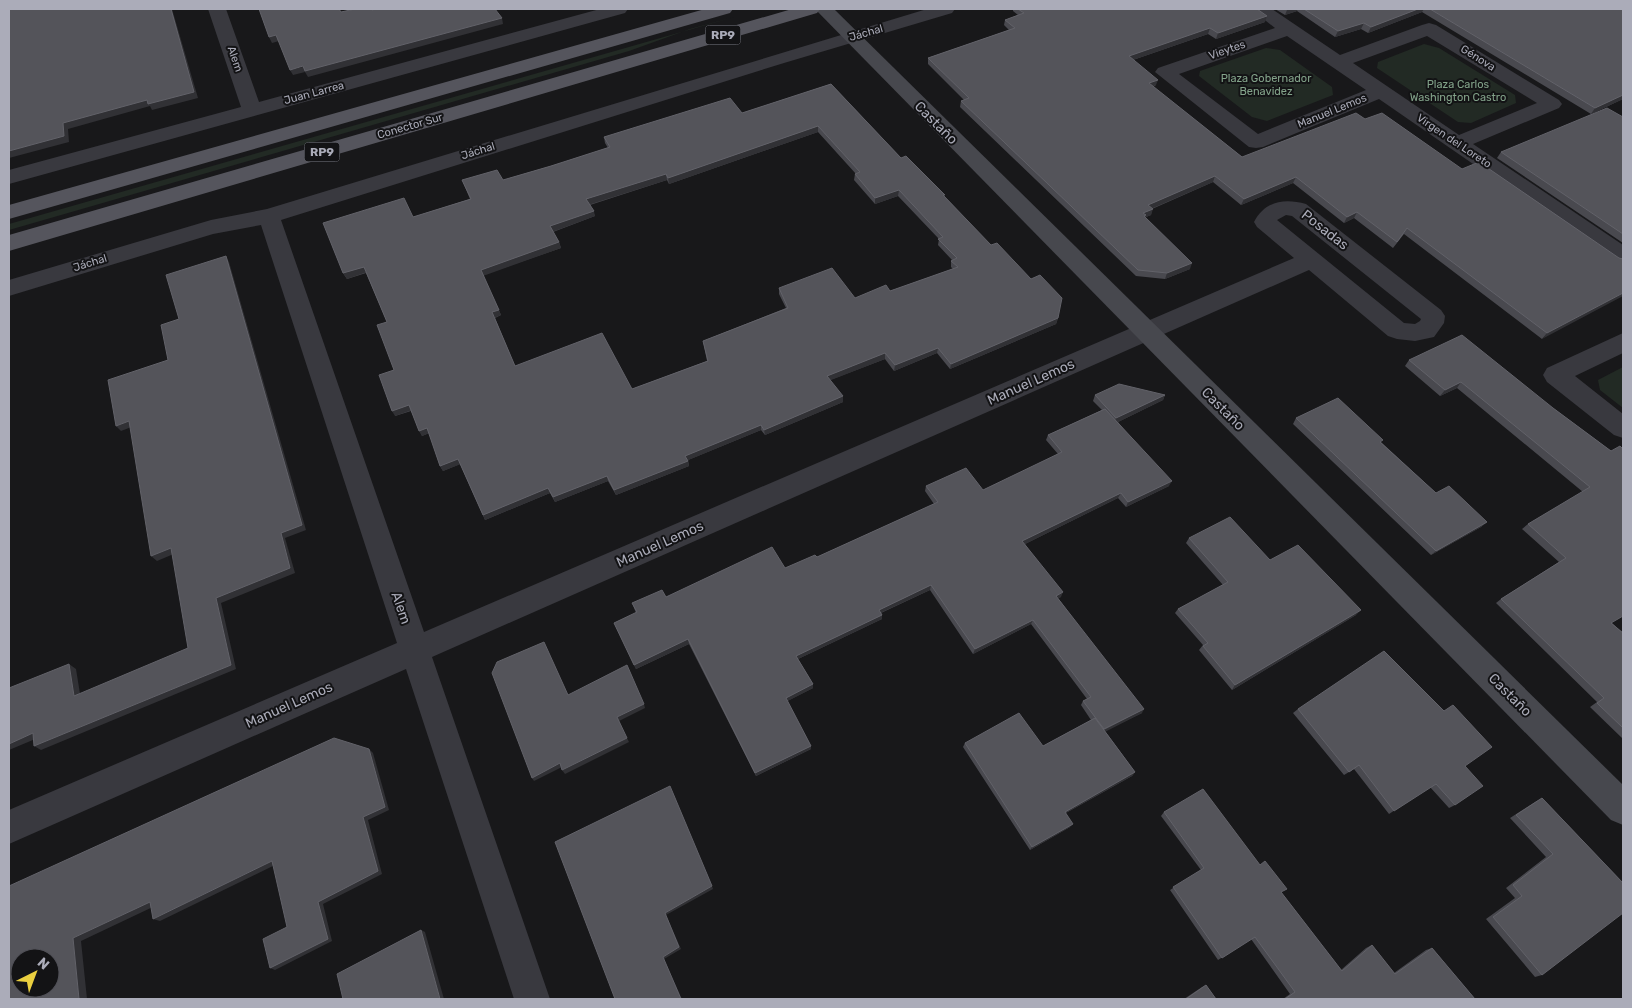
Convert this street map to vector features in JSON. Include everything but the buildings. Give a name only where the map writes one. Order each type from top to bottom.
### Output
[{"type":"main road","name":"Conector Sur","points":[[9,212],[724,9]]},
{"type":"main road","name":"Conector Sur","points":[[9,243],[811,9]]},
{"type":"street","name":"Alem","points":[[217,9],[252,110]]},
{"type":"street","name":"Juan Larrea","points":[[9,177],[619,9]]},
{"type":"street","name":"Castaño","points":[[824,9],[1623,808]]},
{"type":"street","name":"Jáchal","points":[[9,288],[210,227],[269,216],[946,9]]},
{"type":"street","name":"Virgen del Loreto","points":[[1260,9],[1623,256]]},
{"type":"street","name":"Vieytes","points":[[1256,142],[1165,72],[1289,29]]},
{"type":"street","name":"Génova","points":[[1338,62],[1429,29],[1552,104],[1457,143]]},
{"type":"street","name":"Manuel Lemos","points":[[1256,142],[1381,91]]},
{"type":"street","name":"Posadas","points":[[1284,208],[1298,209],[1433,316],[1432,324],[1420,333],[1397,330],[1311,260],[1265,222],[1269,214],[1284,208]]},
{"type":"street","name":"Alem","points":[[269,216],[532,999]]},
{"type":"street","name":"Manuel Lemos","points":[[9,827],[1311,260]]},
{"type":"street","points":[[1623,342],[1556,375],[1623,428]]},
{"type":"green space","points":[[734,17],[683,32],[690,29]]},
{"type":"green space","points":[[683,32],[629,51],[9,230],[9,224]]},
{"type":"green space","name":"Plaza Carlos Washington Castro","points":[[1424,44],[1439,48],[1515,95],[1516,103],[1471,123],[1458,122],[1377,68],[1378,62]]},
{"type":"green space","name":"Plaza Gobernador Benavidez","points":[[1266,48],[1280,50],[1332,87],[1333,95],[1267,121],[1252,117],[1199,76],[1200,71]]},
{"type":"green space","points":[[1623,367],[1623,408],[1600,390],[1598,380]]}]
